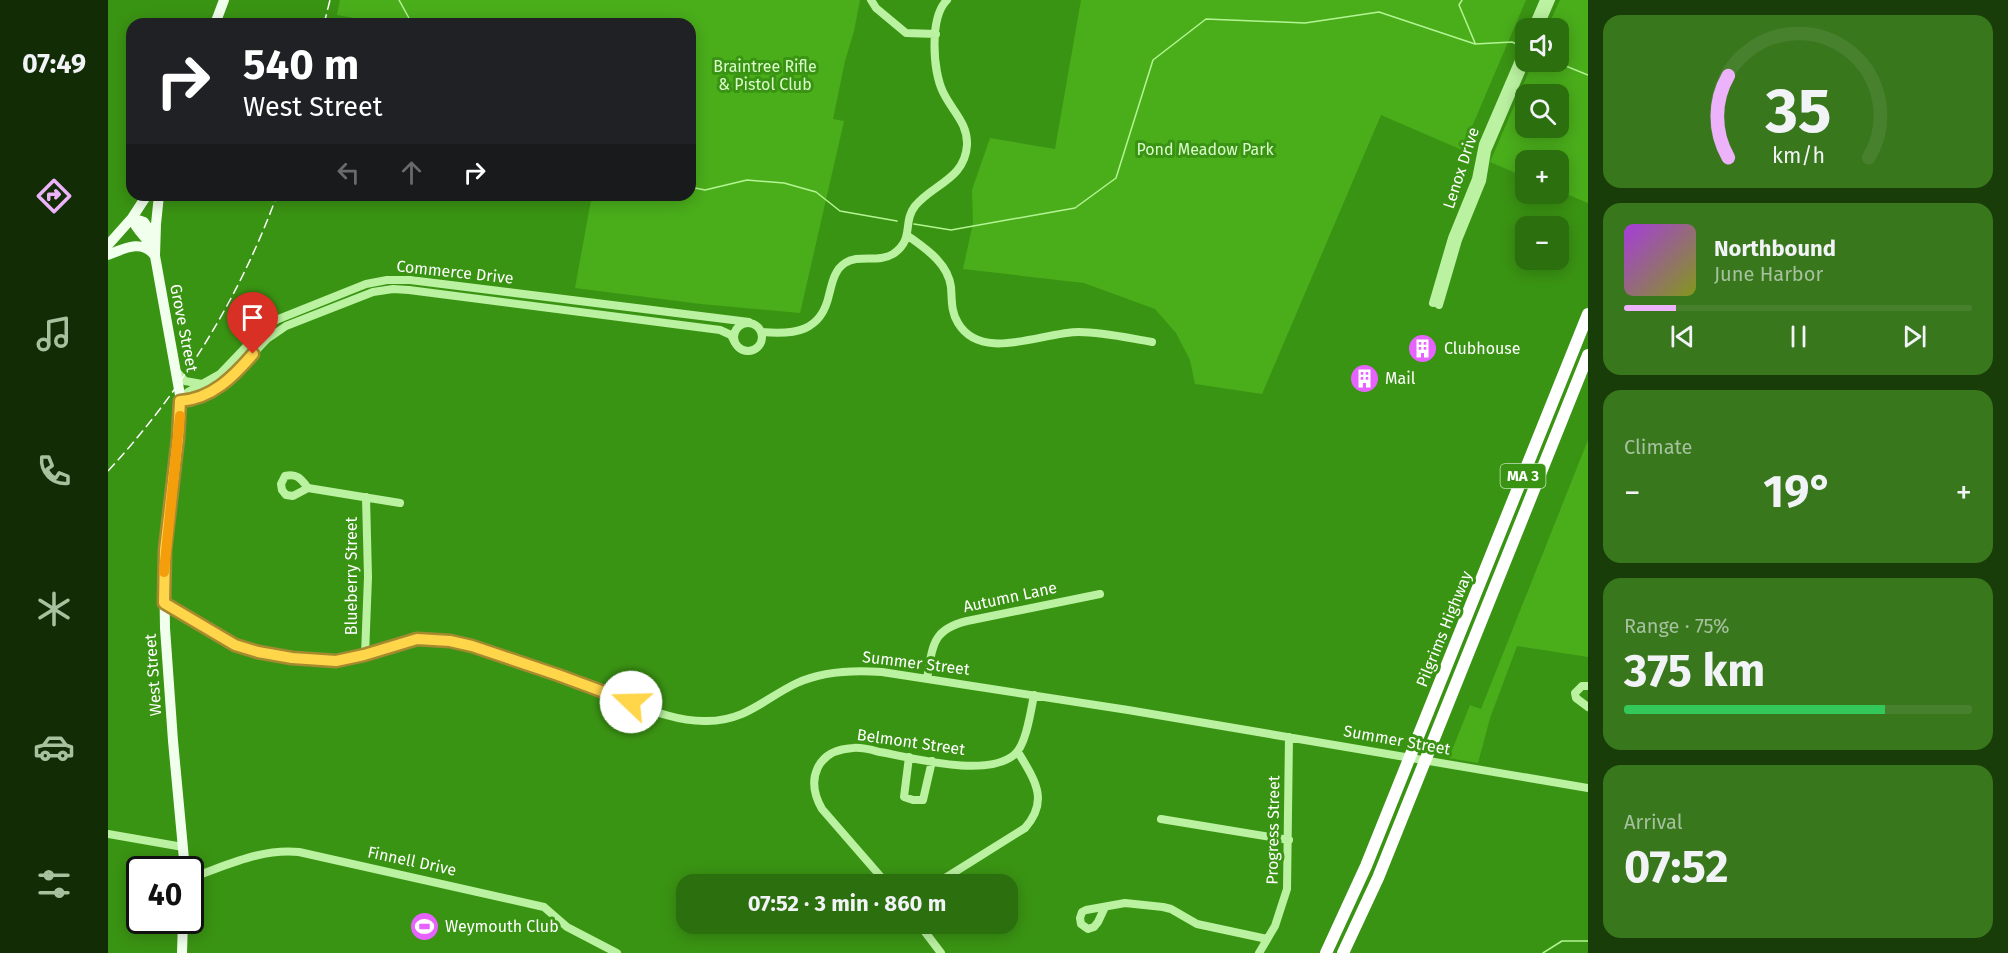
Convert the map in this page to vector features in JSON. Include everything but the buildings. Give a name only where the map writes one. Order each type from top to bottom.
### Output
[{"type":"highway","name":"Pilgrims Highway","points":[[1326,953],[1358,887],[1588,314]]},
{"type":"highway","name":"Pilgrims Highway","points":[[1343,953],[1369,898],[1588,355]]},
{"type":"main road","points":[[218,18],[225,0]]},
{"type":"main road","points":[[108,245],[132,218],[143,201]]},
{"type":"main road","name":"Grove Street","points":[[155,256],[158,201]]},
{"type":"main road","points":[[132,218],[144,222],[151,230],[155,240]]},
{"type":"main road","name":"Grove Street","points":[[132,218],[135,227],[151,244],[155,256],[177,371],[180,401],[174,477]]},
{"type":"main road","points":[[108,255],[139,246],[148,247],[155,256]]},
{"type":"main road","name":"West Street","points":[[174,477],[165,550],[164,603],[184,856]]},
{"type":"main road","points":[[182,953],[183,934]]},
{"type":"street","points":[[871,0],[874,6],[906,33],[936,34]]},
{"type":"street","points":[[762,332],[793,333],[809,327],[825,309],[833,281],[842,266],[852,260],[883,259],[903,246],[908,237],[908,221],[913,209],[955,174],[962,163],[966,150],[964,126],[945,96],[939,81],[936,34],[938,14],[947,0]]},
{"type":"street","points":[[1536,18],[1544,0]]},
{"type":"street","points":[[1543,18],[1551,0]]},
{"type":"street","name":"Lenox Drive","points":[[1499,115],[1515,72]]},
{"type":"street","name":"Lenox Drive","points":[[1436,304],[1452,238],[1476,179],[1481,149],[1520,72]]},
{"type":"street","points":[[908,237],[935,257],[943,267],[950,283],[955,318],[965,333],[975,340],[1001,343],[1078,332],[1152,342]]},
{"type":"street","name":"Commerce Drive","points":[[180,401],[205,395],[227,375],[235,359],[257,335],[276,320],[381,280],[410,280],[748,322]]},
{"type":"street","name":"Commerce Drive","points":[[180,401],[188,392],[243,366],[264,342],[281,328],[383,290],[409,290],[720,330],[730,335],[735,343]]},
{"type":"street","points":[[340,294],[344,303]]},
{"type":"street","points":[[748,322],[757,325],[762,332],[760,346],[751,351],[742,350],[735,343],[736,329],[739,325],[748,322]]},
{"type":"street","points":[[235,359],[243,366]]},
{"type":"street","points":[[177,371],[180,377],[190,383],[205,384]]},
{"type":"street","points":[[308,488],[400,503]]},
{"type":"street","name":"Blueberry Street","points":[[364,655],[368,577],[366,497]]},
{"type":"street","name":"Autumn Lane","points":[[927,679],[935,643],[947,627],[1100,594]]},
{"type":"street","name":"Summer Street","points":[[164,603],[235,645],[258,652],[336,661],[417,639],[450,641],[472,646],[681,718],[707,721],[734,718],[748,713],[797,683],[831,673],[864,671],[1034,695],[1588,788]]},
{"type":"street","points":[[1588,686],[1582,686],[1575,693],[1576,698],[1588,707]]},
{"type":"street","points":[[952,874],[1025,828],[1033,820],[1038,810],[1037,788],[1018,752],[1034,695]]},
{"type":"street","name":"Progress Street","points":[[1259,953],[1275,926],[1287,889],[1289,737]]},
{"type":"street","name":"Belmont Street","points":[[878,874],[822,809],[813,788],[816,769],[830,754],[856,747],[932,761],[984,767],[1000,763],[1018,752]]},
{"type":"street","points":[[909,757],[904,797],[913,800],[923,800],[932,761]]},
{"type":"street","points":[[1161,819],[1289,840]]},
{"type":"street","points":[[108,834],[183,847]]},
{"type":"street","name":"Finnell Drive","points":[[204,873],[261,854],[284,850],[299,852],[544,907],[567,927],[616,953]]},
{"type":"street","points":[[1106,907],[1132,903],[1163,907],[1197,924],[1267,939]]},
{"type":"street","points":[[927,934],[941,953]]},
{"type":"green space","name":"Braintree Rifle & Pistol Club","points":[[340,0],[860,0],[833,119],[844,121],[800,313],[701,304],[575,288],[591,201],[696,201],[696,18],[354,18],[337,15]]},
{"type":"green space","name":"Pond Meadow Park","points":[[1081,0],[1526,0],[1518,18],[1515,18],[1515,26],[1462,150],[1381,115],[1262,394],[1195,384],[1190,360],[1176,333],[1155,309],[1084,283],[963,269],[973,223],[972,190],[990,138],[1055,149]]},
{"type":"green space","points":[[1560,0],[1588,0],[1588,203],[1569,195],[1569,150],[1515,150],[1515,173],[1490,162],[1515,104],[1515,138],[1569,138],[1569,84],[1524,84],[1529,72],[1569,72],[1569,18],[1552,18]]},
{"type":"green space","points":[[1588,440],[1588,657],[1517,646],[1490,718],[1478,763],[1449,758],[1470,705],[1481,709]]},
{"type":"waterway","points":[[399,0],[409,18]]},
{"type":"waterway","points":[[1462,0],[1459,5],[1475,43]]},
{"type":"waterway","points":[[914,224],[951,230],[1075,208],[1116,178],[1153,60],[1206,19],[1305,23],[1379,12],[1475,44],[1515,43]]},
{"type":"waterway","points":[[1569,67],[1588,75]]},
{"type":"waterway","points":[[696,188],[705,190],[747,180],[784,183],[816,192],[840,211],[897,221]]},
{"type":"waterway","points":[[1543,953],[1562,941],[1588,941]]},
{"type":"railway","points":[[326,18],[330,0]]},
{"type":"railway","points":[[108,471],[160,408],[206,341],[245,270],[275,201]]},
{"type":"slow traffic","points":[[164,572],[180,416]]},
{"type":"place","name":"Clubhouse","points":[[1423,348]]},
{"type":"place","name":"Mail","points":[[1364,378]]},
{"type":"place","name":"Weymouth Club","points":[[424,926]]},
{"type":"route","points":[[253,354],[222,385],[200,397],[180,401],[165,550],[164,603],[213,633],[248,650],[292,658],[336,661],[417,639],[450,641],[472,646],[631,702]]}]
